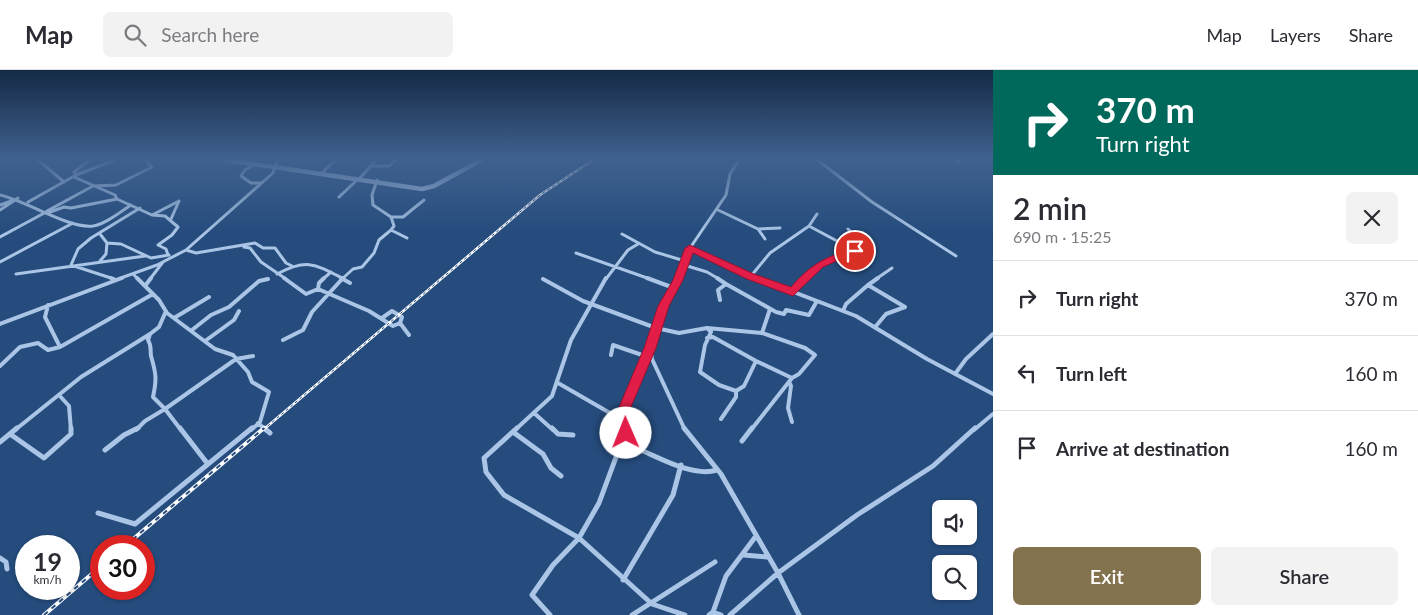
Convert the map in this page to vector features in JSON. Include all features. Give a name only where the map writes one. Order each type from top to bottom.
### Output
[{"type":"street","points":[[28,202],[61,183]]},
{"type":"street","points":[[88,183],[152,215],[165,216],[171,219],[178,227],[172,235],[158,245],[166,249],[168,256]]},
{"type":"street","points":[[0,237],[93,186],[119,183]]},
{"type":"street","points":[[0,324],[133,274],[186,250],[261,183]]},
{"type":"street","points":[[340,197],[354,183]]},
{"type":"street","points":[[376,183],[372,195],[373,205],[391,217],[403,217]]},
{"type":"street","points":[[399,183],[428,188],[437,183]]},
{"type":"street","points":[[550,615],[532,595],[553,565],[579,538],[600,503],[626,433],[624,413],[645,356],[650,348],[663,306],[674,288],[690,248],[718,210],[726,195],[728,183]]},
{"type":"street","points":[[848,183],[872,202],[956,256]]},
{"type":"street","points":[[0,195],[18,198],[48,211],[88,230],[92,237]]},
{"type":"street","points":[[0,205],[18,198]]},
{"type":"street","points":[[0,210],[18,198]]},
{"type":"street","points":[[48,211],[64,206],[71,208],[117,199]]},
{"type":"street","points":[[283,340],[303,330],[312,312],[341,278],[353,269],[362,267],[374,253],[379,240],[424,200]]},
{"type":"street","points":[[152,215],[179,201],[171,219]]},
{"type":"street","points":[[82,227],[96,226],[131,205]]},
{"type":"street","points":[[71,265],[78,249],[92,237],[100,234],[100,232],[140,208]]},
{"type":"street","points":[[718,210],[758,229],[780,228]]},
{"type":"street","points":[[750,276],[770,253],[809,226],[817,214]]},
{"type":"street","points":[[391,217],[394,226]]},
{"type":"street","points":[[0,262],[73,223]]},
{"type":"street","points":[[809,226],[830,237],[850,254]]},
{"type":"street","points":[[758,229],[765,239]]},
{"type":"street","points":[[793,292],[812,270],[866,245],[848,229]]},
{"type":"street","points":[[391,230],[407,238]]},
{"type":"street","points":[[100,234],[107,243],[106,254],[100,262]]},
{"type":"street","points":[[622,234],[638,244],[707,272],[776,312],[784,314],[786,310],[809,315],[817,301]]},
{"type":"street","points":[[107,243],[121,244],[151,258],[174,255]]},
{"type":"street","points":[[244,247],[255,243],[263,248],[275,248],[286,263],[292,266]]},
{"type":"street","points":[[638,244],[628,250],[613,268],[590,303],[570,340],[558,383],[552,396],[484,458],[486,472],[504,495],[579,538],[650,603],[685,615]]},
{"type":"street","points":[[186,250],[196,253],[233,245],[250,248],[261,262],[306,294],[318,289]]},
{"type":"street","points":[[690,248],[750,276],[843,311],[876,326],[955,374],[992,392]]},
{"type":"street","points":[[576,253],[613,268],[674,288]]},
{"type":"street","points":[[16,274],[146,256]]},
{"type":"street","points":[[146,286],[164,260]]},
{"type":"street","points":[[277,274],[292,266],[315,264],[350,283]]},
{"type":"street","points":[[71,265],[116,280]]},
{"type":"street","points":[[843,311],[846,304],[892,268]]},
{"type":"street","points":[[318,289],[319,283],[331,272]]},
{"type":"street","points":[[98,513],[135,524],[258,423],[265,409],[269,392],[252,382],[248,372],[233,355],[215,349],[174,318],[133,274]]},
{"type":"street","points":[[192,330],[211,315],[229,307],[259,281],[268,279]]},
{"type":"street","points":[[542,279],[590,303],[656,328],[680,333],[707,328],[762,333],[813,352],[814,355],[809,364],[790,380],[742,441]]},
{"type":"street","points":[[720,300],[718,290],[726,284]]},
{"type":"street","points":[[868,285],[905,307],[893,310],[879,320],[876,326]]},
{"type":"street","points":[[318,289],[382,318],[393,326],[400,323],[402,317],[392,311],[382,318]]},
{"type":"street","points":[[0,366],[20,347],[38,343],[48,350],[60,347],[108,318],[123,313],[153,294]]},
{"type":"street","points":[[174,318],[209,297]]},
{"type":"street","points":[[893,301],[893,310]]},
{"type":"street","points":[[48,305],[45,317],[60,347]]},
{"type":"street","points":[[762,333],[770,309]]},
{"type":"street","points":[[0,442],[81,377],[159,327],[166,311]]},
{"type":"street","points":[[205,341],[234,320],[239,311]]},
{"type":"street","points":[[400,323],[409,335]]},
{"type":"street","points":[[707,328],[711,332],[707,338],[700,372],[719,385],[736,391]]},
{"type":"street","points":[[150,334],[148,340],[152,347],[151,354],[155,361],[157,377],[153,397],[207,463]]},
{"type":"street","points":[[955,374],[966,358],[993,334]]},
{"type":"street","points":[[707,338],[713,337],[790,380]]},
{"type":"street","points":[[611,355],[613,346],[645,356]]},
{"type":"street","points":[[650,348],[652,359],[682,426],[716,470],[778,573],[799,615]]},
{"type":"street","points":[[105,450],[124,435],[134,432],[144,421],[165,410],[236,359],[252,356]]},
{"type":"street","points":[[736,391],[744,386],[756,361]]},
{"type":"street","points":[[790,380],[788,408],[792,422]]},
{"type":"street","points":[[558,383],[610,413],[624,413]]},
{"type":"street","points":[[721,419],[736,398],[736,391]]},
{"type":"street","points":[[10,434],[44,458],[71,434],[69,406],[59,395]]},
{"type":"street","points":[[534,413],[558,434],[573,435]]},
{"type":"street","points":[[730,615],[778,573],[857,515],[933,466],[952,447],[993,414]]},
{"type":"street","points":[[258,423],[270,434]]},
{"type":"street","points":[[513,432],[543,454],[551,468],[561,476]]},
{"type":"street","points":[[626,433],[638,438],[643,451],[693,471],[712,473],[716,470]]},
{"type":"street","points":[[623,580],[673,495],[681,465]]},
{"type":"street","points":[[721,615],[711,613],[726,576],[744,555],[756,536]]},
{"type":"street","points":[[744,555],[767,557]]},
{"type":"street","points":[[0,558],[6,562],[7,569]]},
{"type":"street","points":[[632,615],[715,562]]},
{"type":"railway","points":[[263,430],[540,195],[558,183]]},
{"type":"railway","points":[[138,535],[264,428]]},
{"type":"railway","points":[[44,615],[90,575]]},
{"type":"route","points":[[626,433],[624,423],[625,407],[644,357],[650,348],[663,306],[678,280],[690,248],[750,276],[793,292],[812,270],[855,251]]}]
